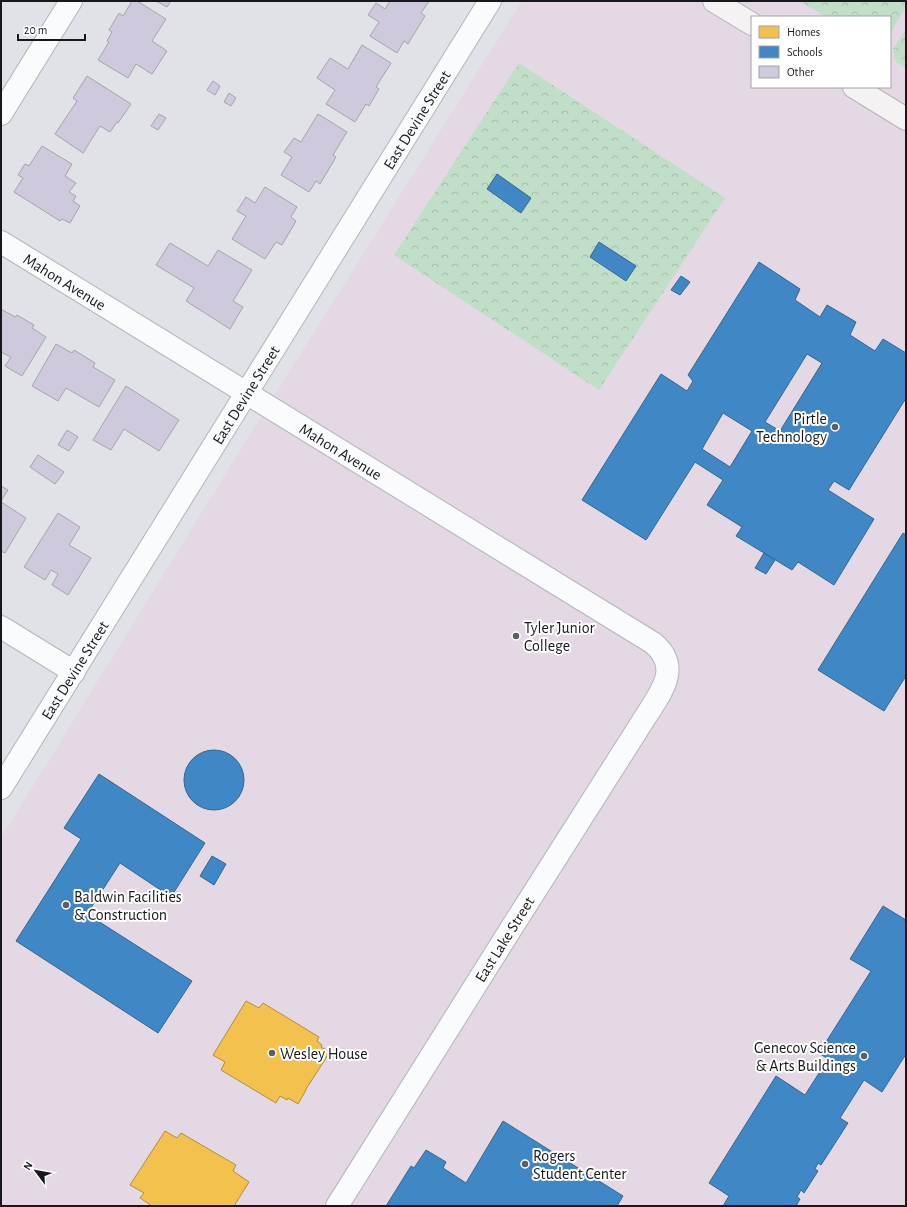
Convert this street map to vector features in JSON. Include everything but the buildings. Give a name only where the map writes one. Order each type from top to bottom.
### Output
[{"type":"street","points":[[1,114],[71,1]]},
{"type":"street","name":"East Devine Street","points":[[1,788],[490,1]]},
{"type":"street","points":[[714,1],[751,23]]},
{"type":"street","points":[[856,88],[906,119]]},
{"type":"street","name":"Mahon Avenue","points":[[1,242],[653,644],[659,648],[667,662],[668,671]]},
{"type":"street","points":[[1,627],[74,672]]},
{"type":"street","name":"East Lake Street","points":[[337,1206],[646,716],[666,683],[668,671]]},
{"type":"shaded area","name":"Tyler Junior College","points":[[522,1],[906,1],[906,1206],[1,1206],[1,838],[250,434]]},
{"type":"green space","points":[[800,1],[906,1],[906,7],[891,32],[891,16],[824,16]]},
{"type":"green space","points":[[906,29],[906,68],[896,62],[893,49]]},
{"type":"green space","points":[[519,63],[725,198],[599,390],[394,255]]},
{"type":"place","name":"Pirtle Technology","points":[[835,427]]},
{"type":"place","name":"Tyler Junior College","points":[[516,636]]},
{"type":"place","name":"Baldwin Facilities & Construction","points":[[66,905]]},
{"type":"place","name":"Wesley House","points":[[272,1053]]},
{"type":"place","name":"Genecov Science & Arts Buildings","points":[[864,1056]]},
{"type":"place","name":"Rogers Student Center","points":[[525,1164]]}]
